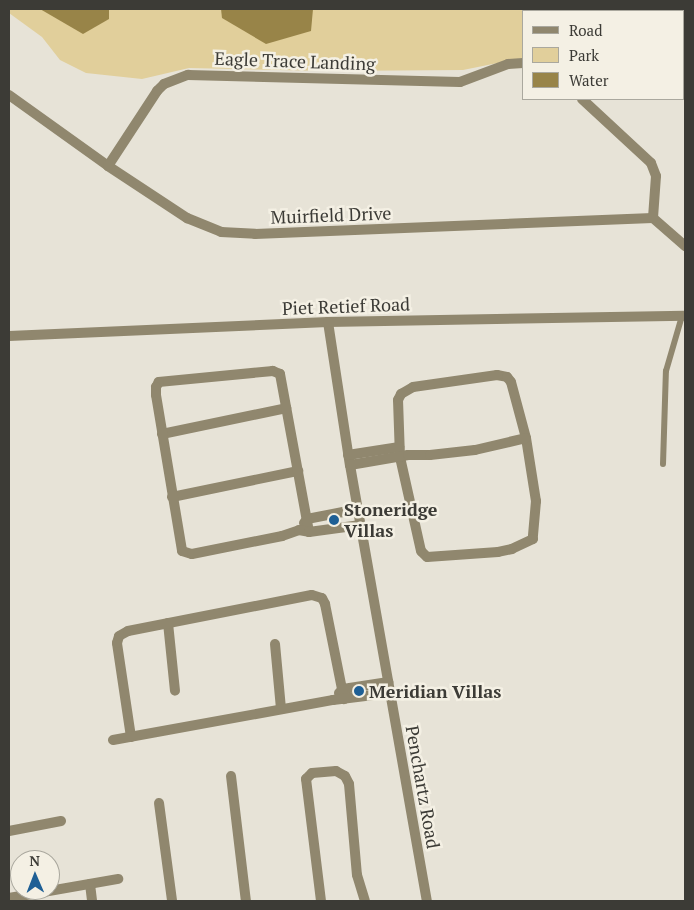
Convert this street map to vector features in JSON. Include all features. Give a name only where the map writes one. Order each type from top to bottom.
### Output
[{"type":"street","name":"Eagle Trace Landing","points":[[108,166],[157,91],[164,84],[188,75],[460,82],[508,64],[522,63]]},
{"type":"street","name":"Muirfield Drive","points":[[9,95],[108,166],[187,218],[208,228],[232,234],[653,218]]},
{"type":"street","points":[[583,100],[651,163],[656,176],[653,218],[685,246]]},
{"type":"street","name":"Piet Retief Road","points":[[9,336],[328,322],[684,316]]},
{"type":"street","name":"Penchartz Road","points":[[328,322],[349,460],[427,901]]},
{"type":"street","points":[[304,531],[307,519],[280,374],[276,372],[163,381],[157,384],[156,390],[162,434],[182,551],[188,554],[304,531],[361,525]]},
{"type":"street","points":[[497,375],[507,377],[511,382],[526,438],[534,486],[535,534],[530,542],[498,552],[432,557],[422,554],[402,453],[398,406],[401,394],[413,387],[497,375]]},
{"type":"street","points":[[162,434],[286,408]]},
{"type":"street","points":[[349,460],[402,453],[430,455],[476,450],[526,438]]},
{"type":"street","points":[[172,497],[298,471]]},
{"type":"street","points":[[307,519],[358,509]]},
{"type":"street","points":[[131,737],[117,639],[122,633],[128,631],[312,596],[322,598],[325,604],[344,694]]},
{"type":"street","points":[[168,623],[175,691]]},
{"type":"street","points":[[275,644],[281,709]]},
{"type":"street","points":[[113,740],[333,700],[344,694],[389,688]]},
{"type":"street","points":[[321,901],[306,779],[312,773],[336,771],[346,776],[349,784],[362,901]]},
{"type":"street","points":[[231,776],[246,901]]},
{"type":"street","points":[[158,803],[172,901]]},
{"type":"street","points":[[9,832],[62,821]]},
{"type":"street","points":[[60,891],[118,879]]},
{"type":"street","points":[[90,884],[92,901]]},
{"type":"lane","points":[[663,464],[666,371],[684,316]]},
{"type":"green space","points":[[9,9],[685,9],[685,51],[684,10],[522,10],[522,58],[463,70],[329,71],[189,68],[142,79],[86,73],[60,60],[42,37],[9,13]]},
{"type":"water","points":[[40,9],[109,9],[109,19],[83,34]]},
{"type":"water","points":[[221,9],[313,9],[311,31],[266,44],[222,18]]},
{"type":"place","name":"Stoneridge Villas","points":[[334,520]]},
{"type":"place","name":"Meridian Villas","points":[[359,691]]}]
